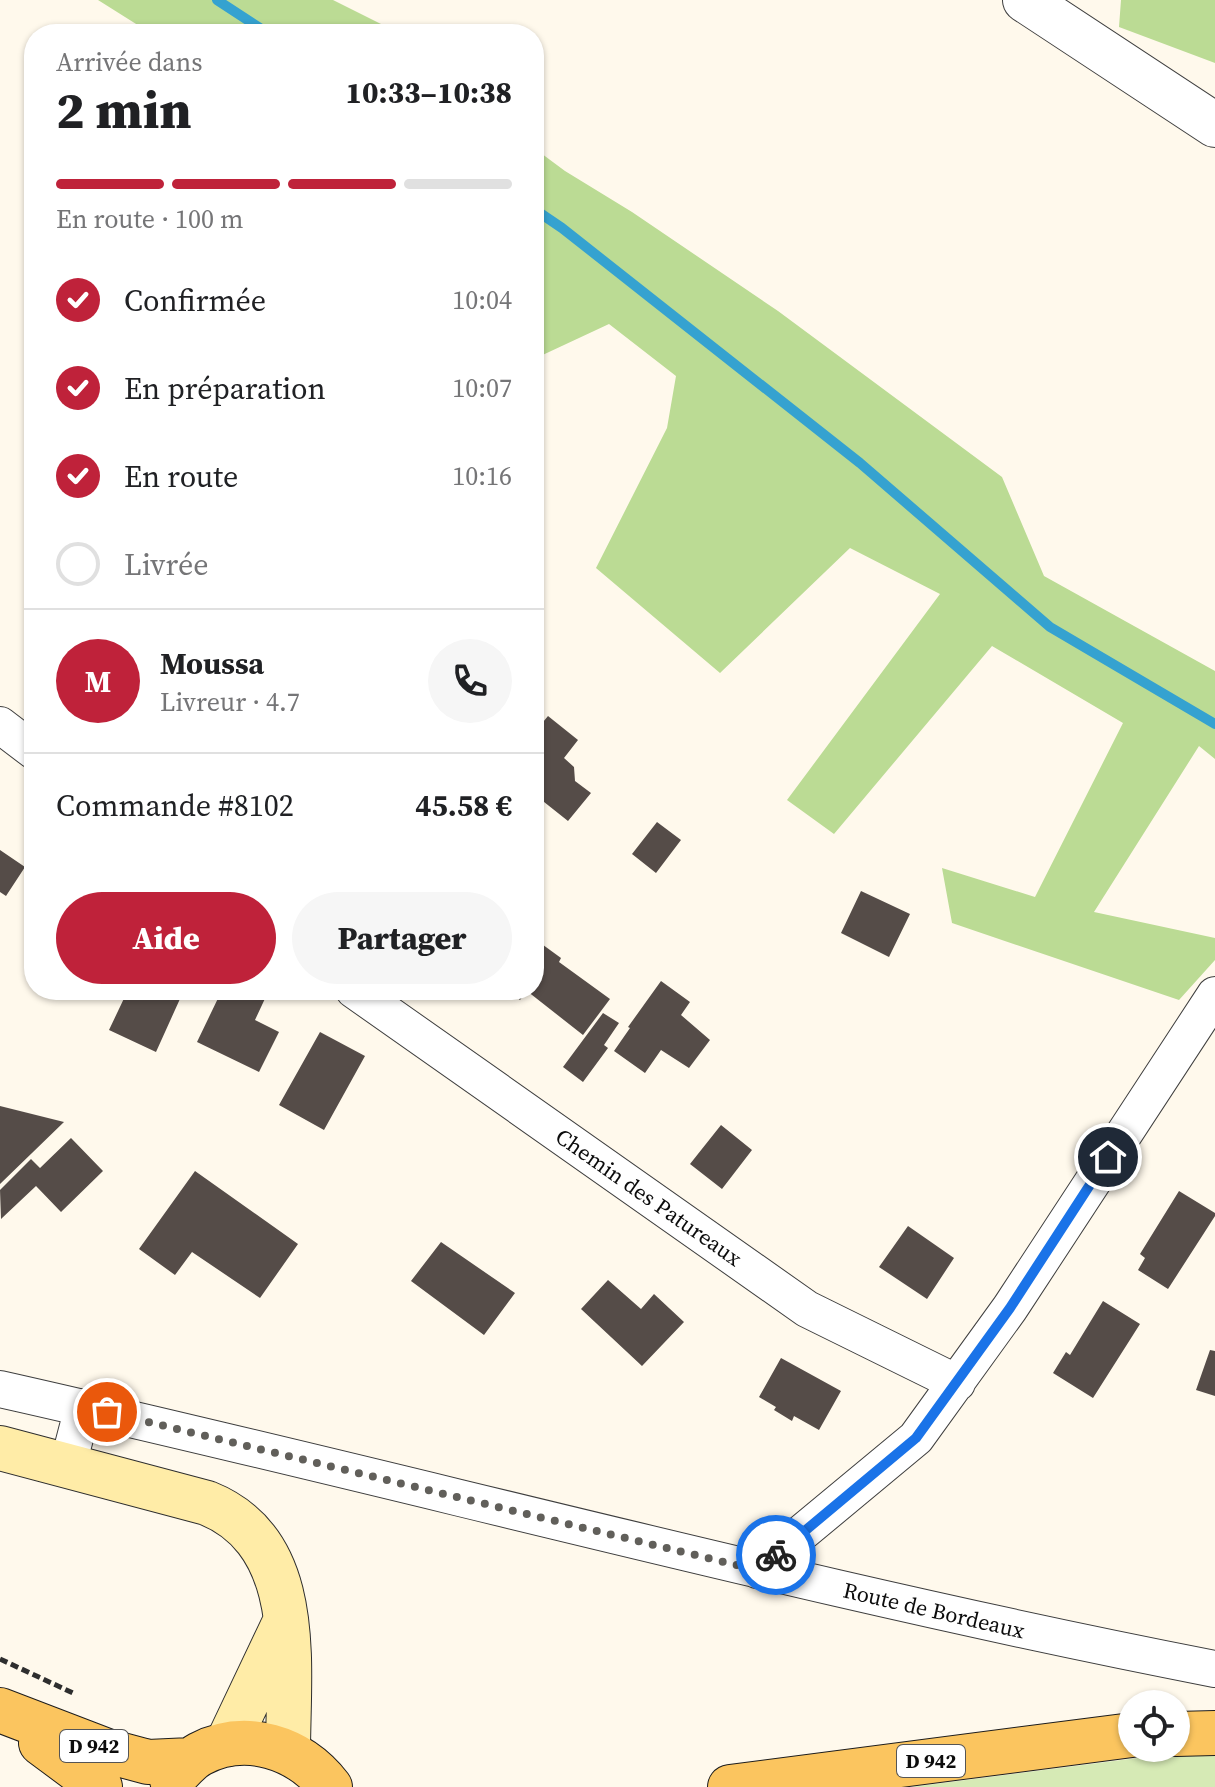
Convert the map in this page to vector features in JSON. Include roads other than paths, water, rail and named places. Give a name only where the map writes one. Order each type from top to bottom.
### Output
[{"type":"main road","points":[[0,1448],[207,1503],[225,1510],[263,1549],[282,1588],[287,1617],[288,1752]]},
{"type":"main road","points":[[194,1764],[287,1617]]},
{"type":"main road","name":"D 942","points":[[0,1712],[107,1751],[148,1762],[194,1764]]},
{"type":"main road","name":"D 942","points":[[0,1712],[100,1787]]},
{"type":"main road","points":[[1190,1734],[1215,1733]]},
{"type":"main road","name":"D 942","points":[[730,1787],[1118,1737]]},
{"type":"main road","points":[[194,1764],[263,1743],[288,1752],[311,1766],[331,1786]]},
{"type":"street","points":[[1025,0],[1215,125]]},
{"type":"street","points":[[0,725],[24,743]]},
{"type":"street","points":[[757,1570],[916,1438],[1010,1308],[1215,995]]},
{"type":"street","name":"Chemin des Patureaux","points":[[368,1000],[807,1309],[957,1383]]},
{"type":"street","name":"Route de Bordeaux","points":[[0,1389],[130,1417],[757,1570],[1071,1641],[1215,1669]]},
{"type":"street","points":[[68,1465],[83,1407]]},
{"type":"waterway","points":[[217,0],[254,24]]},
{"type":"waterway","points":[[544,216],[860,463],[1050,627],[1215,724]]}]
